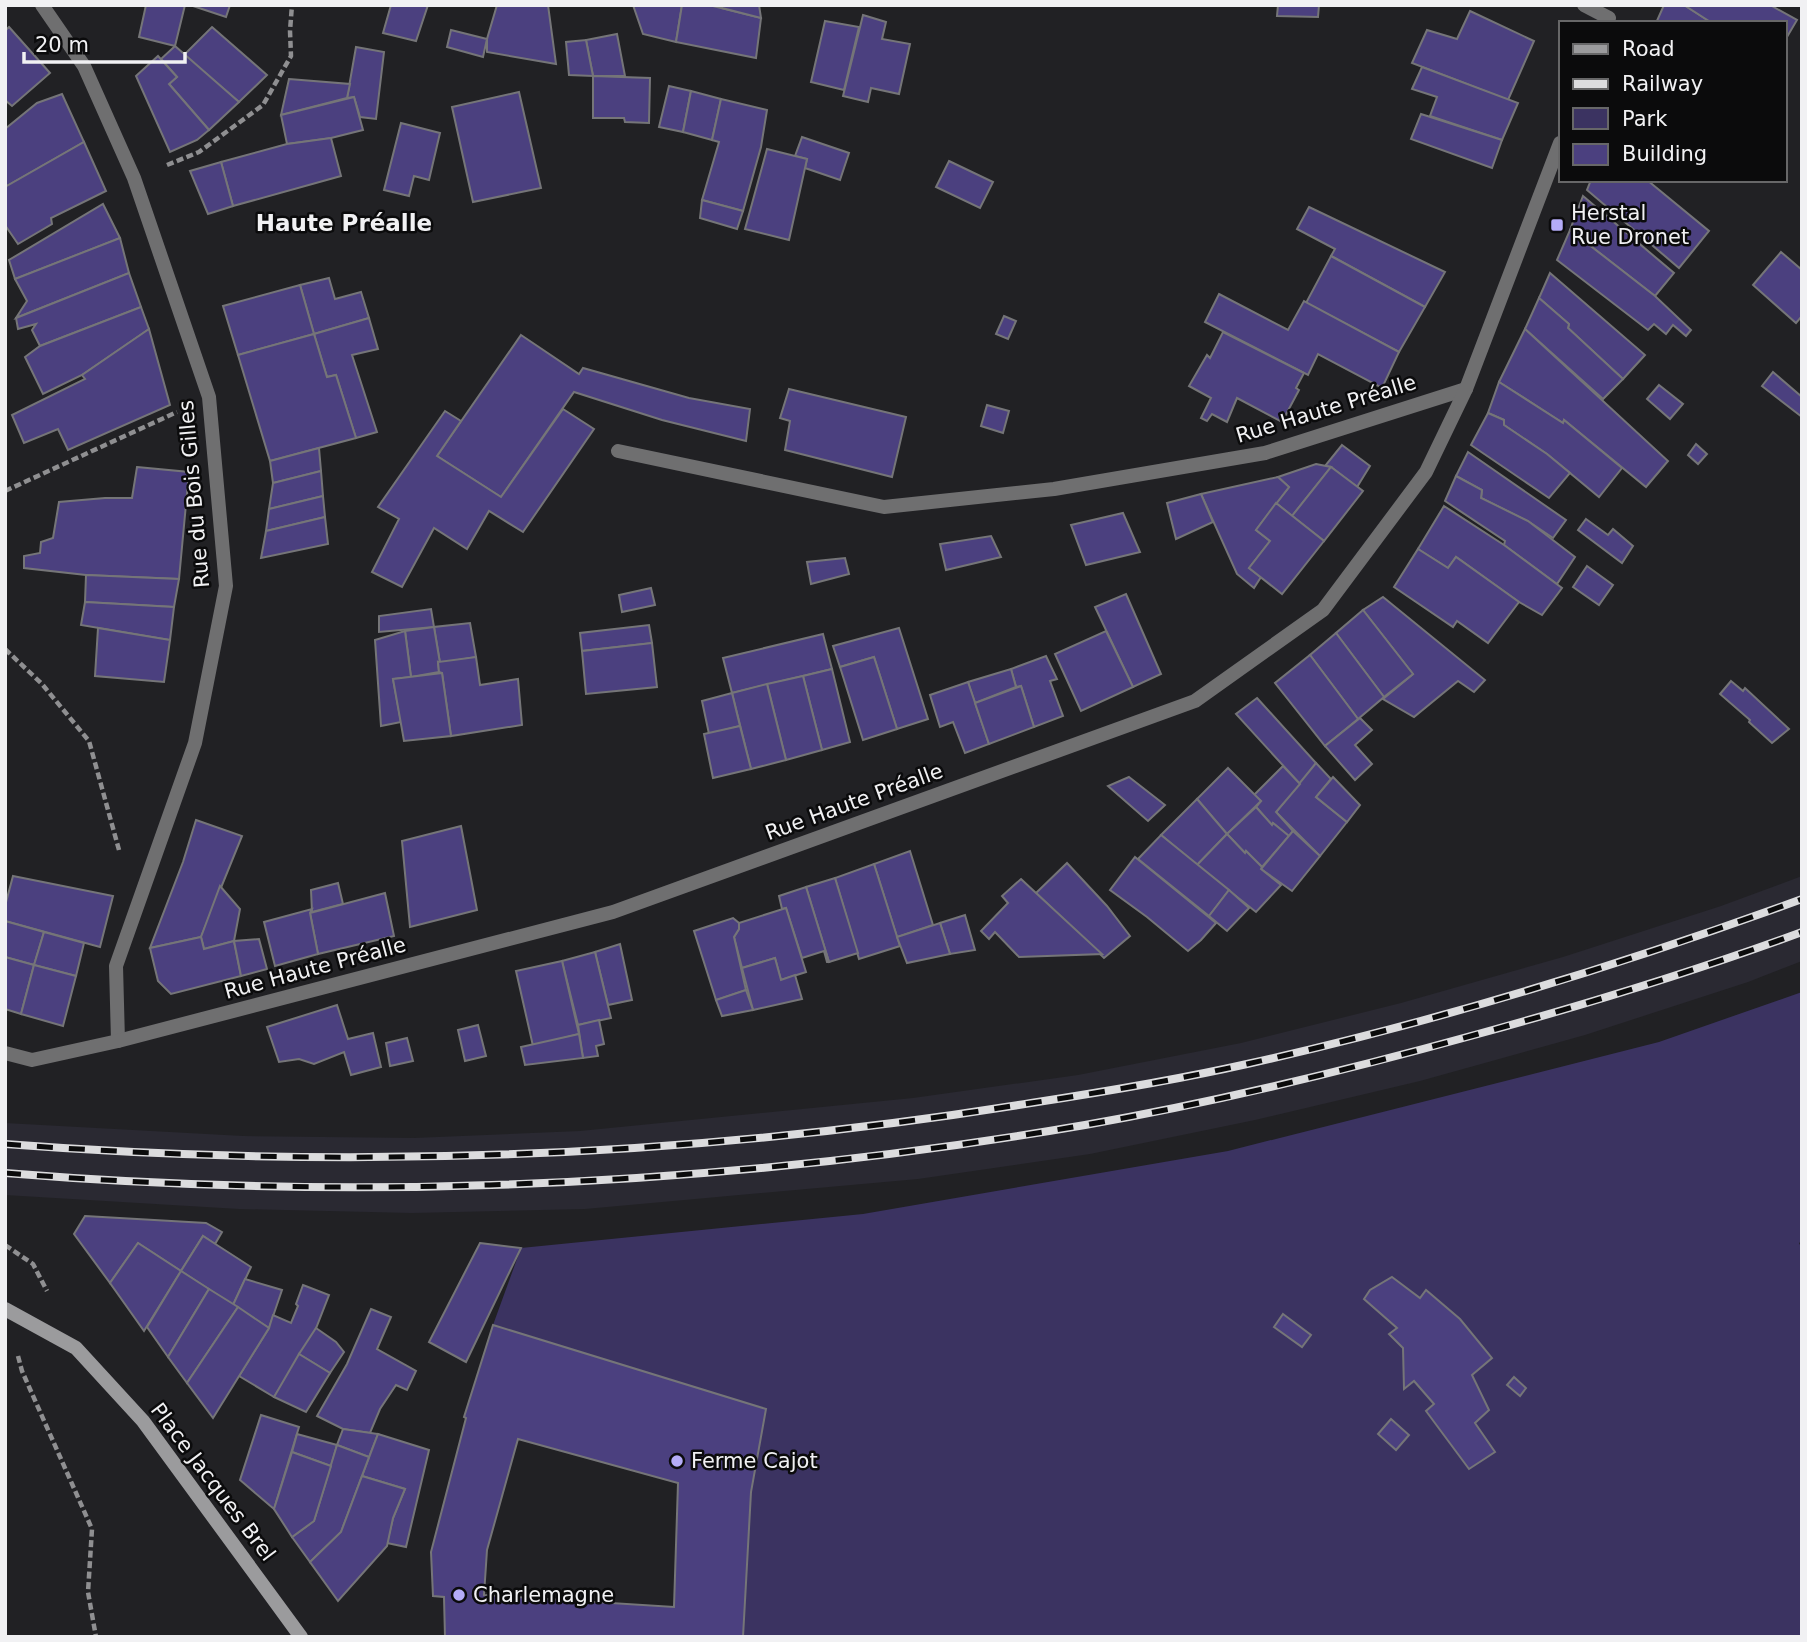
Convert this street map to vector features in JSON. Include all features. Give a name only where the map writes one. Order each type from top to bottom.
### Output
[{"type":"street","name":"Rue du Bois Gilles","points":[[42,5],[84,66],[134,178],[209,397],[226,586],[195,743],[116,966],[118,1041]]},
{"type":"street","points":[[1584,5],[1610,15]]},
{"type":"street","name":"Rue Haute Préalle","points":[[5,1053],[32,1060],[118,1041],[612,912],[1195,701],[1323,610],[1426,472],[1466,389],[1559,146]]},
{"type":"street","name":"Rue Haute Préalle","points":[[618,451],[884,507],[1054,489],[1265,453],[1466,389]]},
{"type":"street","name":"Place Jacques Brel","points":[[6,1310],[76,1348],[143,1420],[301,1637]]},
{"type":"path","points":[[134,178],[199,152],[262,105],[291,56],[292,5]]},
{"type":"path","points":[[5,491],[209,397]]},
{"type":"path","points":[[5,649],[42,684],[89,741],[116,834],[122,867],[141,890]]},
{"type":"path","points":[[6,1310],[22,1371],[92,1529],[89,1592],[96,1637]]},
{"type":"shaded area","points":[[1802,876],[1802,961],[1748,982],[1585,1035],[1420,1081],[1255,1120],[1090,1154],[918,1179],[585,1209],[412,1213],[239,1209],[5,1195],[5,1123],[243,1136],[414,1138],[580,1131],[913,1098],[1078,1075],[1241,1043],[1401,1003],[1563,957],[1721,906]]},
{"type":"green space","points":[[1802,992],[1802,1241],[1799,1243],[1802,1249],[1802,1637],[743,1637],[751,1492],[765,1409],[493,1325],[521,1248],[863,1214],[1228,1151],[1659,1042]]},
{"type":"building","points":[[146,5],[185,5],[175,46],[139,37]]},
{"type":"building","points":[[190,5],[230,5],[226,17]]},
{"type":"building","points":[[391,5],[428,5],[416,41],[383,33]]},
{"type":"building","points":[[497,5],[548,5],[556,64],[487,52],[487,39]]},
{"type":"building","points":[[633,5],[682,5],[676,42],[643,34]]},
{"type":"building","points":[[682,5],[709,5],[761,18],[756,58],[676,42]]},
{"type":"building","points":[[723,5],[759,5],[761,18],[722,8]]},
{"type":"building","points":[[1278,5],[1319,5],[1318,17],[1277,16]]},
{"type":"building","points":[[1664,5],[1684,5],[1709,21],[1657,21]]},
{"type":"building","points":[[1684,5],[1770,5],[1797,20],[1786,39],[1786,21],[1709,21]]},
{"type":"building","points":[[1470,11],[1534,41],[1508,100],[1412,63],[1427,30],[1457,39]]},
{"type":"building","points":[[863,15],[886,22],[882,39],[910,44],[899,94],[871,88],[868,102],[843,96]]},
{"type":"building","points":[[825,21],[859,27],[844,90],[811,82]]},
{"type":"building","points":[[9,27],[50,73],[12,106],[5,100],[5,31]]},
{"type":"building","points":[[212,27],[267,75],[239,102],[184,55]]},
{"type":"building","points":[[451,30],[487,39],[483,57],[447,47]]},
{"type":"building","points":[[617,34],[625,76],[593,76],[586,40]]},
{"type":"building","points":[[586,40],[593,76],[569,75],[566,42]]},
{"type":"building","points":[[175,46],[239,102],[209,130],[169,84],[177,77],[161,59]]},
{"type":"building","points":[[356,47],[384,52],[376,119],[360,117],[354,97],[347,98]]},
{"type":"building","points":[[158,56],[177,77],[169,84],[209,130],[197,140],[170,152],[136,76]]},
{"type":"building","points":[[1422,67],[1518,103],[1502,140],[1430,116],[1437,97],[1412,89]]},
{"type":"building","points":[[593,76],[650,78],[649,123],[625,122],[624,118],[593,118]]},
{"type":"building","points":[[289,79],[350,84],[347,98],[281,115]]},
{"type":"building","points":[[669,86],[691,91],[683,132],[659,127]]},
{"type":"building","points":[[691,91],[721,99],[712,140],[683,132]]},
{"type":"building","points":[[519,92],[541,188],[473,202],[452,107]]},
{"type":"building","points":[[62,94],[84,142],[5,187],[5,129],[37,103]]},
{"type":"building","points":[[354,97],[363,130],[287,144],[281,115]]},
{"type":"building","points":[[721,99],[767,110],[761,147],[743,211],[702,200],[719,142],[712,140]]},
{"type":"building","points":[[1421,114],[1502,140],[1492,168],[1411,139]]},
{"type":"building","points":[[401,123],[440,133],[429,180],[414,176],[409,196],[384,190]]},
{"type":"building","points":[[802,137],[849,153],[840,180],[805,168],[807,159],[795,156]]},
{"type":"building","points":[[331,138],[341,176],[233,206],[221,162],[287,144]]},
{"type":"building","points":[[84,142],[106,191],[51,218],[52,224],[18,244],[5,225],[5,187]]},
{"type":"building","points":[[767,149],[807,159],[789,240],[745,229]]},
{"type":"building","points":[[949,161],[993,182],[980,208],[936,187]]},
{"type":"building","points":[[221,162],[233,206],[208,214],[190,171]]},
{"type":"building","points":[[1590,182],[1649,182],[1709,231],[1679,268],[1587,190]]},
{"type":"building","points":[[1583,196],[1674,273],[1655,296],[1570,230]]},
{"type":"building","points":[[702,200],[743,211],[737,229],[700,218]]},
{"type":"building","points":[[103,204],[120,238],[15,279],[9,260]]},
{"type":"building","points":[[1309,207],[1445,272],[1425,307],[1331,256],[1335,249],[1297,229]]},
{"type":"building","points":[[1570,230],[1655,296],[1691,330],[1686,336],[1673,325],[1666,334],[1654,324],[1648,330],[1557,260]]},
{"type":"building","points":[[120,238],[129,273],[16,318],[27,301],[15,279]]},
{"type":"building","points":[[1781,252],[1802,270],[1802,316],[1796,323],[1753,285]]},
{"type":"building","points":[[1331,256],[1425,307],[1399,352],[1306,303]]},
{"type":"building","points":[[129,273],[141,307],[40,346],[32,330],[36,324],[18,329],[16,318]]},
{"type":"building","points":[[1550,273],[1645,355],[1623,379],[1568,328],[1569,324],[1539,298]]},
{"type":"building","points":[[329,278],[335,299],[361,292],[369,318],[314,334],[300,285]]},
{"type":"building","points":[[300,285],[314,334],[238,355],[223,306]]},
{"type":"building","points":[[1219,294],[1288,330],[1304,301],[1399,352],[1382,388],[1318,354],[1308,375],[1205,322]]},
{"type":"building","points":[[1539,298],[1569,324],[1568,328],[1623,379],[1603,399],[1525,329]]},
{"type":"building","points":[[141,307],[149,329],[82,375],[43,394],[25,357],[40,346]]},
{"type":"building","points":[[1004,316],[1016,321],[1008,339],[996,334]]},
{"type":"building","points":[[369,318],[378,349],[352,355],[377,432],[356,438],[336,375],[327,377],[314,334]]},
{"type":"building","points":[[149,329],[170,405],[68,450],[58,429],[24,443],[12,415],[85,379],[82,375]]},
{"type":"building","points":[[1525,329],[1668,461],[1646,487],[1564,420],[1563,423],[1499,382]]},
{"type":"building","points":[[1223,332],[1304,373],[1296,388],[1299,390],[1282,422],[1237,398],[1227,422],[1212,414],[1207,421],[1201,418],[1211,398],[1189,386],[1207,355],[1210,358]]},
{"type":"building","points":[[314,334],[327,377],[336,375],[356,438],[270,461],[238,355]]},
{"type":"building","points":[[521,335],[579,374],[583,368],[689,398],[750,409],[746,441],[662,420],[574,392],[501,497],[437,456]]},
{"type":"building","points":[[1773,372],[1802,397],[1802,417],[1762,386]]},
{"type":"building","points":[[1499,382],[1563,423],[1564,420],[1622,468],[1599,497],[1547,454],[1504,425],[1504,420],[1488,413]]},
{"type":"building","points":[[1659,385],[1683,404],[1670,419],[1647,399]]},
{"type":"building","points":[[789,389],[906,417],[892,477],[785,450],[790,421],[780,418]]},
{"type":"building","points":[[987,405],[1009,411],[1003,433],[981,426]]},
{"type":"building","points":[[563,409],[594,429],[523,532],[489,511],[467,549],[434,528],[402,587],[372,572],[399,519],[378,507],[445,411],[461,421],[437,456],[501,497]]},
{"type":"building","points":[[1488,413],[1504,420],[1504,425],[1570,473],[1549,498],[1471,445]]},
{"type":"building","points":[[1696,444],[1707,454],[1698,464],[1688,455]]},
{"type":"building","points":[[1342,445],[1370,466],[1357,487],[1331,467],[1325,466]]},
{"type":"building","points":[[319,448],[321,471],[273,483],[270,461]]},
{"type":"building","points":[[1468,452],[1566,520],[1553,538],[1528,521],[1481,498],[1482,490],[1456,476]]},
{"type":"building","points":[[1316,464],[1331,467],[1292,516],[1276,503],[1289,487],[1278,477]]},
{"type":"building","points":[[137,467],[189,472],[179,579],[86,575],[24,568],[24,556],[40,553],[41,542],[53,538],[59,502],[132,498]]},
{"type":"building","points":[[1331,467],[1363,491],[1324,541],[1292,516]]},
{"type":"building","points":[[321,471],[323,496],[269,509],[273,483]]},
{"type":"building","points":[[1456,476],[1482,490],[1481,498],[1528,521],[1575,557],[1557,584],[1504,545],[1505,541],[1445,501]]},
{"type":"building","points":[[1278,477],[1289,487],[1256,530],[1270,541],[1249,568],[1261,577],[1254,588],[1237,574],[1201,494]]},
{"type":"building","points":[[1201,494],[1213,522],[1176,539],[1167,503]]},
{"type":"building","points":[[323,496],[325,517],[266,531],[269,509]]},
{"type":"building","points":[[1276,503],[1324,541],[1282,594],[1249,568],[1270,541],[1256,530]]},
{"type":"building","points":[[1444,506],[1504,545],[1562,588],[1542,615],[1456,557],[1448,568],[1418,549]]},
{"type":"building","points":[[1123,513],[1140,552],[1086,565],[1071,525]]},
{"type":"building","points":[[325,517],[328,544],[261,558],[266,531]]},
{"type":"building","points":[[1586,519],[1608,535],[1613,529],[1633,546],[1622,563],[1578,530]]},
{"type":"building","points":[[991,536],[1001,557],[946,570],[940,544]]},
{"type":"building","points":[[1418,549],[1448,568],[1456,557],[1519,602],[1488,643],[1457,621],[1453,627],[1394,587]]},
{"type":"building","points":[[845,558],[849,574],[811,584],[807,562]]},
{"type":"building","points":[[1587,566],[1613,585],[1599,605],[1573,587]]},
{"type":"building","points":[[86,575],[179,579],[174,607],[85,602]]},
{"type":"building","points":[[651,588],[655,605],[622,612],[619,595]]},
{"type":"building","points":[[1126,594],[1161,674],[1133,687],[1095,607]]},
{"type":"building","points":[[1383,597],[1485,680],[1474,692],[1458,681],[1414,717],[1383,699],[1413,674],[1363,610]]},
{"type":"building","points":[[85,602],[174,607],[170,640],[81,625]]},
{"type":"building","points":[[431,609],[434,627],[379,632],[379,616]]},
{"type":"building","points":[[1363,610],[1413,674],[1384,697],[1336,633]]},
{"type":"building","points":[[470,623],[476,657],[440,663],[434,627]]},
{"type":"building","points":[[649,625],[652,643],[582,651],[580,633]]},
{"type":"building","points":[[434,627],[439,672],[411,677],[405,631]]},
{"type":"building","points":[[98,628],[170,640],[164,682],[95,676]]},
{"type":"building","points":[[899,628],[928,719],[897,729],[874,657],[840,667],[833,646]]},
{"type":"building","points":[[405,631],[411,677],[393,679],[401,722],[381,726],[375,640]]},
{"type":"building","points":[[1106,631],[1133,687],[1081,711],[1055,654]]},
{"type":"building","points":[[1336,633],[1384,697],[1358,719],[1310,655]]},
{"type":"building","points":[[823,634],[832,669],[732,693],[723,658]]},
{"type":"building","points":[[652,643],[657,687],[586,694],[582,651]]},
{"type":"building","points":[[1310,655],[1358,719],[1325,746],[1275,683]]},
{"type":"building","points":[[1046,656],[1057,679],[1050,681],[1063,716],[1034,727],[1021,686],[1016,687],[1011,669]]},
{"type":"building","points":[[476,657],[480,685],[518,679],[522,725],[451,736],[438,662]]},
{"type":"building","points":[[874,657],[897,729],[863,740],[840,667]]},
{"type":"building","points":[[832,669],[850,742],[822,750],[803,676]]},
{"type":"building","points":[[1011,669],[1016,687],[975,703],[968,682]]},
{"type":"building","points":[[442,673],[451,736],[404,741],[393,679]]},
{"type":"building","points":[[803,676],[822,750],[786,760],[767,684]]},
{"type":"building","points":[[1731,681],[1743,691],[1745,688],[1789,729],[1772,743],[1720,694]]},
{"type":"building","points":[[968,682],[989,744],[965,753],[953,722],[940,727],[930,695]]},
{"type":"building","points":[[767,684],[786,760],[751,769],[732,693]]},
{"type":"building","points":[[1021,686],[1034,727],[989,744],[975,703]]},
{"type":"building","points":[[732,693],[740,726],[709,734],[702,701]]},
{"type":"building","points":[[1257,698],[1316,763],[1300,784],[1236,714]]},
{"type":"building","points":[[1360,718],[1372,730],[1355,745],[1372,764],[1355,780],[1325,746]]},
{"type":"building","points":[[740,726],[751,769],[713,778],[704,734]]},
{"type":"building","points":[[1316,763],[1331,779],[1316,797],[1347,822],[1320,856],[1276,812]]},
{"type":"building","points":[[1283,766],[1300,784],[1276,812],[1293,831],[1289,836],[1273,823],[1272,825],[1256,807],[1261,801],[1254,795]]},
{"type":"building","points":[[1228,768],[1261,801],[1227,834],[1197,799]]},
{"type":"building","points":[[1129,777],[1165,805],[1148,821],[1108,786]]},
{"type":"building","points":[[1333,777],[1360,805],[1347,822],[1316,797]]},
{"type":"building","points":[[1197,799],[1227,834],[1197,865],[1161,835]]},
{"type":"building","points":[[1256,807],[1272,825],[1273,823],[1289,836],[1262,867],[1227,834]]},
{"type":"building","points":[[196,820],[242,836],[201,937],[150,948],[183,862]]},
{"type":"building","points":[[461,826],[477,910],[410,927],[402,841]]},
{"type":"building","points":[[1293,831],[1320,856],[1292,891],[1261,869]]},
{"type":"building","points":[[1227,834],[1262,867],[1261,869],[1281,885],[1256,912],[1197,865]]},
{"type":"building","points":[[1161,835],[1229,890],[1209,916],[1138,859]]},
{"type":"building","points":[[910,851],[933,925],[897,937],[874,864]]},
{"type":"building","points":[[1135,857],[1216,923],[1188,951],[1110,890]]},
{"type":"building","points":[[1067,863],[1107,906],[1130,936],[1104,958],[1036,893]]},
{"type":"building","points":[[874,864],[900,946],[859,959],[835,878]]},
{"type":"building","points":[[13,876],[113,896],[100,947],[5,921],[5,906]]},
{"type":"building","points":[[835,878],[858,953],[829,962],[806,887]]},
{"type":"building","points":[[1021,879],[1102,954],[1019,957],[995,932],[989,939],[981,931],[1008,903],[1002,896]]},
{"type":"building","points":[[338,883],[343,904],[312,912],[311,890]]},
{"type":"building","points":[[220,886],[240,909],[234,941],[204,949],[201,937]]},
{"type":"building","points":[[806,887],[829,962],[824,951],[802,958],[786,908],[782,909],[779,896]]},
{"type":"building","points":[[1229,890],[1249,908],[1227,931],[1209,916]]},
{"type":"building","points":[[385,893],[394,936],[318,954],[310,913]]},
{"type":"building","points":[[786,908],[806,972],[781,980],[775,958],[742,968],[734,937],[739,923]]},
{"type":"building","points":[[312,909],[310,913],[318,954],[275,966],[264,922]]},
{"type":"building","points":[[965,915],[975,950],[950,954],[940,923]]},
{"type":"building","points":[[733,918],[739,923],[734,937],[746,990],[716,1000],[694,931]]},
{"type":"building","points":[[5,921],[44,932],[34,965],[5,957]]},
{"type":"building","points":[[940,923],[950,954],[907,963],[897,937]]},
{"type":"building","points":[[44,932],[84,943],[76,976],[34,965]]},
{"type":"building","points":[[201,937],[204,949],[234,941],[241,976],[171,994],[158,981],[150,948]]},
{"type":"building","points":[[259,939],[267,969],[241,976],[234,941]]},
{"type":"building","points":[[620,944],[632,1000],[608,1005],[595,952]]},
{"type":"building","points":[[595,952],[611,1018],[578,1025],[562,961]]},
{"type":"building","points":[[5,957],[34,965],[21,1014],[5,1009]]},
{"type":"building","points":[[775,958],[781,980],[795,975],[802,999],[753,1010],[742,968]]},
{"type":"building","points":[[562,961],[579,1034],[533,1046],[516,971]]},
{"type":"building","points":[[34,965],[76,976],[63,1026],[21,1014]]},
{"type":"building","points":[[746,990],[753,1010],[722,1016],[716,1000]]},
{"type":"building","points":[[337,1005],[348,1039],[373,1033],[381,1067],[351,1075],[344,1052],[314,1064],[299,1059],[279,1062],[267,1027]]},
{"type":"building","points":[[599,1020],[604,1044],[596,1046],[598,1056],[583,1058],[578,1025]]},
{"type":"building","points":[[478,1025],[486,1056],[465,1061],[458,1030]]},
{"type":"building","points":[[579,1034],[583,1058],[525,1065],[521,1047]]},
{"type":"building","points":[[407,1038],[413,1061],[390,1066],[386,1043]]},
{"type":"building","points":[[85,1216],[206,1223],[222,1232],[215,1244],[203,1236],[181,1271],[138,1243],[110,1283],[74,1234]]},
{"type":"building","points":[[203,1236],[251,1267],[233,1305],[181,1271]]},
{"type":"building","points":[[138,1243],[181,1271],[144,1331],[110,1283]]},
{"type":"building","points":[[480,1243],[521,1248],[466,1362],[429,1342]]},
{"type":"building","points":[[181,1271],[209,1289],[168,1357],[147,1327]]},
{"type":"building","points":[[1392,1277],[1420,1298],[1426,1290],[1460,1319],[1492,1358],[1472,1375],[1489,1410],[1475,1423],[1495,1452],[1469,1469],[1426,1411],[1434,1404],[1414,1381],[1404,1389],[1403,1348],[1389,1334],[1397,1328],[1364,1299],[1370,1290]]},
{"type":"building","points":[[245,1279],[282,1290],[269,1328],[233,1305]]},
{"type":"building","points":[[303,1285],[329,1295],[313,1336],[274,1397],[239,1376],[269,1328],[273,1315],[291,1323]]},
{"type":"building","points":[[209,1289],[238,1307],[187,1383],[168,1357]]},
{"type":"building","points":[[238,1307],[269,1328],[213,1418],[187,1383]]},
{"type":"building","points":[[371,1309],[391,1317],[377,1349],[416,1371],[407,1390],[396,1385],[380,1409],[370,1433],[343,1429],[317,1416],[347,1364]]},
{"type":"building","points":[[1283,1314],[1311,1335],[1302,1347],[1274,1327]]},
{"type":"building","name":"Ferme Cajot","points":[[493,1325],[766,1409],[751,1492],[743,1637],[445,1637],[444,1597],[433,1596],[431,1552],[466,1418],[464,1417]],"holes":[[[518,1439],[678,1483],[674,1607],[484,1595],[487,1550]]]},
{"type":"building","points":[[316,1328],[336,1342],[344,1352],[330,1373],[299,1354]]},
{"type":"building","points":[[299,1354],[330,1373],[306,1412],[274,1397]]},
{"type":"building","points":[[1514,1377],[1526,1388],[1520,1396],[1507,1385]]},
{"type":"building","points":[[261,1415],[299,1427],[274,1509],[240,1480]]},
{"type":"building","points":[[1391,1419],[1409,1435],[1396,1450],[1378,1434]]},
{"type":"building","points":[[343,1429],[378,1434],[369,1457],[337,1445]]},
{"type":"building","points":[[297,1434],[337,1445],[331,1466],[292,1452]]},
{"type":"building","points":[[378,1434],[429,1450],[406,1547],[387,1543],[393,1518],[405,1489],[362,1476]]},
{"type":"building","points":[[337,1445],[369,1457],[341,1532],[310,1562],[292,1537],[314,1521]]},
{"type":"building","points":[[292,1452],[331,1466],[314,1521],[292,1537],[274,1509]]},
{"type":"building","points":[[362,1476],[405,1489],[393,1518],[387,1546],[338,1601],[310,1562],[341,1532]]},
{"type":"railway","points":[[5,1144],[262,1156],[520,1154],[648,1147],[904,1122],[1139,1085],[1318,1048],[1458,1011],[1597,969],[1802,899]]},
{"type":"railway","points":[[5,1173],[140,1182],[411,1187],[682,1175],[951,1146],[1134,1116],[1331,1073],[1600,999],[1802,932]]},
{"type":"place","name":"Herstal Rue Dronet","points":[[1557,225]]},
{"type":"place","name":"Ferme Cajot","points":[[677,1461]]},
{"type":"place","name":"Charlemagne","points":[[459,1595]]},
{"type":"district","name":"Haute Préalle","points":[[344,223]]}]
